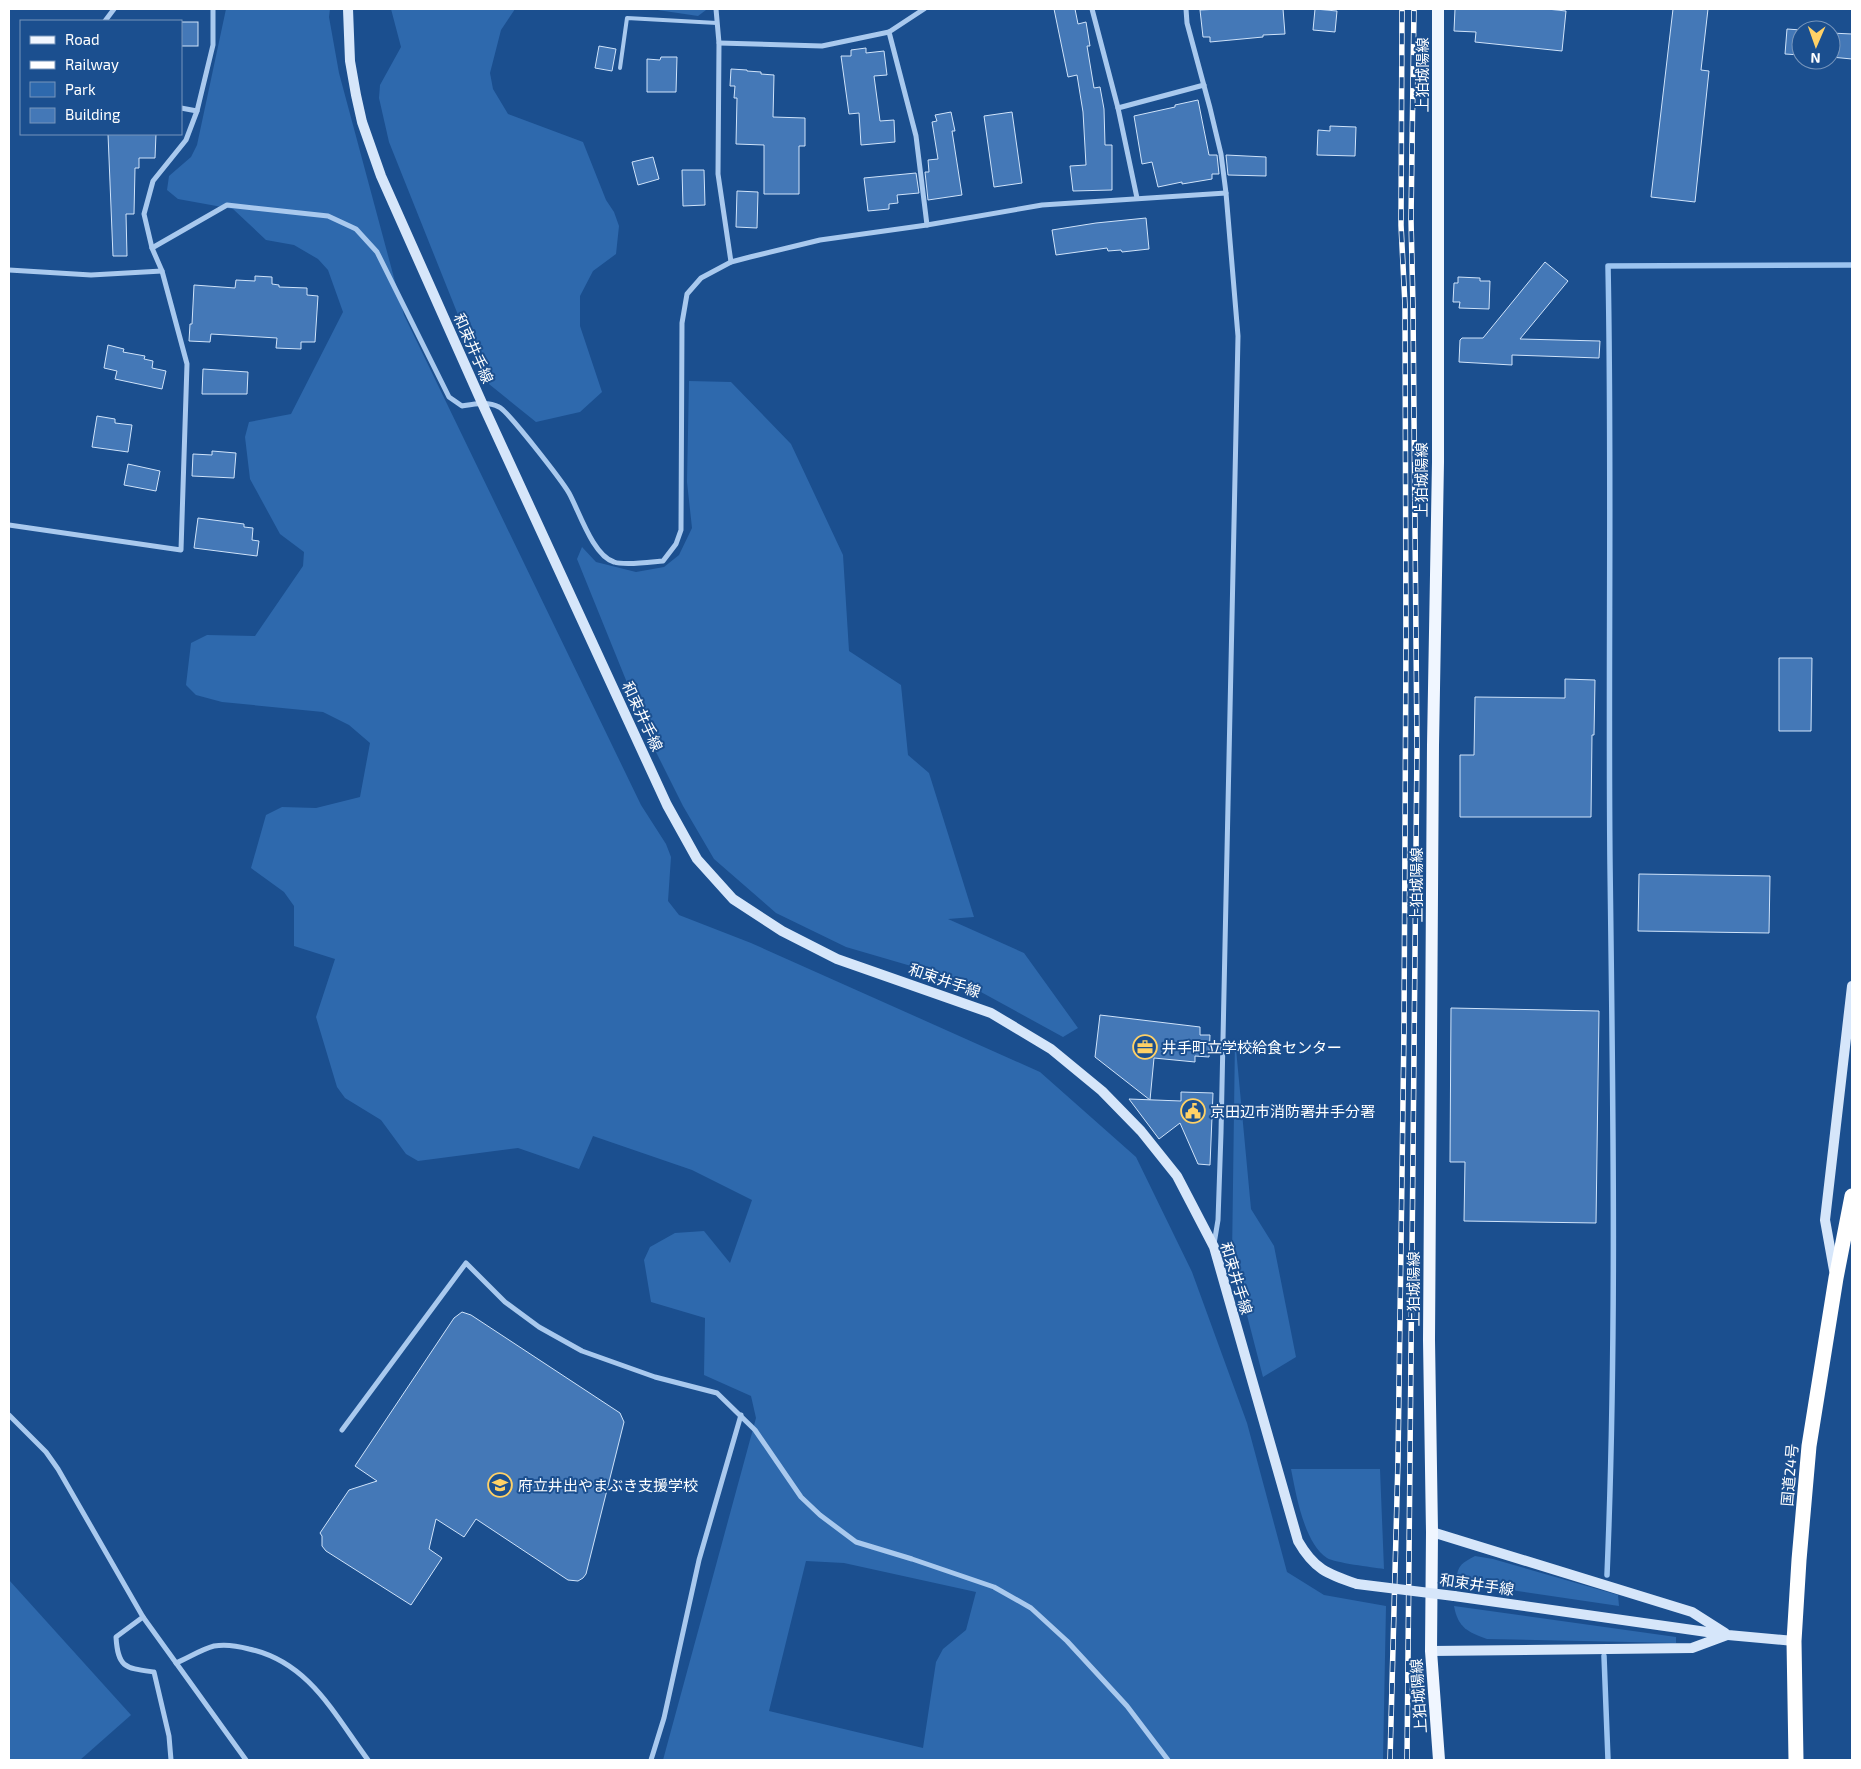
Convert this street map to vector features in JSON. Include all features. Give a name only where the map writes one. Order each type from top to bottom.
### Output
[{"type":"highway","name":"国道24号","points":[[1796,1760],[1794,1641],[1809,1446],[1836,1278],[1852,1196]]},
{"type":"main road","name":"和束井手線","points":[[348,9],[350,61],[354,86],[362,122],[371,149],[482,403],[667,804],[697,859],[733,899],[782,931],[837,958],[990,1012],[1051,1049],[1102,1091],[1141,1131],[1177,1176],[1214,1247],[1298,1541],[1307,1558],[1328,1574],[1357,1584],[1728,1635],[1794,1641]]},
{"type":"main road","name":"上狛城陽線","points":[[1438,9],[1438,462],[1433,745],[1429,1330],[1432,1532],[1431,1651],[1439,1760]]},
{"type":"main road","points":[[1836,1278],[1825,1220],[1852,986]]},
{"type":"main road","points":[[1432,1532],[1692,1612],[1728,1635]]},
{"type":"main road","points":[[1431,1651],[1692,1648],[1728,1635]]},
{"type":"street","points":[[106,20],[114,9]]},
{"type":"street","points":[[9,525],[182,550],[187,364],[162,271],[152,248],[144,214],[153,181],[186,140],[197,111],[213,45],[213,9]]},
{"type":"street","points":[[716,9],[719,43],[718,174],[731,262]]},
{"type":"street","points":[[719,43],[822,46],[889,32],[924,9]]},
{"type":"street","points":[[1092,9],[1118,108],[1137,198]]},
{"type":"street","points":[[1186,9],[1186,23],[1216,132],[1226,194],[1238,336],[1221,1133],[1218,1220],[1214,1247]]},
{"type":"street","points":[[889,32],[916,136],[928,225]]},
{"type":"street","points":[[1118,108],[1204,85]]},
{"type":"street","points":[[182,108],[197,111]]},
{"type":"street","points":[[152,248],[227,205],[328,216],[356,229],[377,252],[449,397],[462,406],[482,403],[500,407],[568,492],[597,549],[613,562],[644,563],[663,561],[676,544],[681,530],[682,324],[687,294],[701,278],[731,262],[820,240],[928,225],[1042,205],[1226,194]]},
{"type":"street","points":[[9,270],[92,275],[162,271]]},
{"type":"street","points":[[342,1430],[466,1263],[505,1302],[539,1327],[582,1351],[655,1377],[717,1393],[755,1430],[801,1498],[856,1542],[994,1587],[1030,1608],[1067,1641],[1127,1706],[1168,1760]]},
{"type":"street","points":[[9,1415],[46,1452],[58,1469],[143,1617],[246,1760]]},
{"type":"street","points":[[651,1760],[664,1718],[699,1560],[741,1415]]},
{"type":"street","points":[[143,1617],[116,1637],[117,1651],[121,1661],[131,1669],[154,1672],[169,1736],[171,1760]]},
{"type":"street","points":[[176,1663],[214,1646],[244,1647],[272,1656],[289,1665],[317,1689],[368,1760]]},
{"type":"lane","points":[[620,68],[627,18],[717,23]]},
{"type":"green space","points":[[226,9],[330,9],[329,17],[339,73],[404,315],[641,805],[666,844],[671,857],[668,901],[679,915],[751,943],[1040,1072],[1136,1157],[1192,1272],[1247,1423],[1287,1572],[1324,1595],[1386,1606],[1383,1760],[663,1760],[756,1418],[751,1396],[704,1375],[705,1318],[651,1302],[644,1260],[650,1247],[675,1233],[704,1231],[730,1263],[752,1200],[692,1170],[593,1136],[579,1169],[518,1148],[418,1161],[406,1154],[381,1120],[345,1098],[337,1087],[316,1017],[335,959],[294,946],[294,906],[284,892],[251,868],[266,815],[282,807],[316,808],[360,797],[370,743],[349,725],[323,712],[222,702],[196,695],[186,685],[191,643],[207,635],[255,636],[303,566],[304,552],[280,534],[250,479],[245,437],[249,422],[291,414],[343,312],[328,270],[318,259],[294,245],[266,240],[233,209],[178,199],[167,190],[169,176],[191,157],[197,145]],"holes":[[[806,1561],[844,1563],[976,1592],[966,1630],[943,1649],[936,1662],[923,1748],[769,1711]]]},
{"type":"green space","points":[[391,9],[515,9],[501,30],[490,73],[493,89],[508,114],[583,142],[606,200],[614,212],[619,226],[616,254],[593,271],[580,296],[580,326],[602,392],[580,412],[536,422],[484,380],[389,142],[379,98],[380,85],[401,47]]},
{"type":"green space","points":[[651,9],[706,9],[706,10],[698,16]]},
{"type":"green space","points":[[689,381],[731,382],[791,444],[843,555],[849,651],[901,685],[908,755],[929,773],[974,917],[948,919],[1024,953],[1078,1028],[1063,1037],[959,980],[846,947],[776,913],[714,859],[683,806],[651,742],[577,559],[582,547],[596,562],[636,572],[664,567],[679,555],[692,528],[687,482]]},
{"type":"green space","points":[[1235,1038],[1251,1209],[1274,1246],[1296,1357],[1263,1377],[1232,1257]]},
{"type":"green space","points":[[1291,1469],[1380,1469],[1384,1569],[1331,1560],[1319,1551],[1312,1541],[1302,1517]]},
{"type":"green space","points":[[1475,1556],[1493,1559],[1618,1595],[1619,1606],[1457,1582],[1461,1566]]},
{"type":"green space","points":[[9,1580],[131,1715],[80,1760],[9,1760]]},
{"type":"green space","points":[[1454,1606],[1676,1637],[1676,1643],[1487,1639],[1474,1634],[1461,1624]]},
{"type":"building","points":[[1054,9],[1075,9],[1078,24],[1086,22],[1090,46],[1087,46],[1094,88],[1100,87],[1104,109],[1105,145],[1112,145],[1112,190],[1073,191],[1070,166],[1086,165],[1083,112],[1077,75],[1068,77]]},
{"type":"building","points":[[1283,9],[1285,34],[1210,42],[1210,37],[1203,37],[1200,10]]},
{"type":"building","points":[[1315,9],[1337,11],[1335,32],[1313,30]]},
{"type":"building","points":[[1455,9],[1547,9],[1566,11],[1562,51],[1475,42],[1476,32],[1454,31]]},
{"type":"building","points":[[1673,9],[1708,9],[1701,70],[1709,71],[1695,202],[1651,197]]},
{"type":"building","points":[[182,22],[198,22],[198,46],[182,46]]},
{"type":"building","points":[[1787,29],[1791,29],[1791,54],[1785,54]]},
{"type":"building","points":[[1841,33],[1852,34],[1852,59],[1841,58]]},
{"type":"building","points":[[599,46],[616,49],[612,71],[595,68]]},
{"type":"building","points":[[866,48],[866,53],[884,51],[887,75],[874,76],[880,121],[894,120],[895,142],[861,145],[859,113],[849,114],[841,56],[851,56],[851,50]]},
{"type":"building","points":[[661,57],[677,57],[676,92],[647,92],[647,59],[660,60]]},
{"type":"building","points":[[731,69],[774,75],[773,117],[805,118],[805,146],[799,146],[799,194],[764,194],[764,145],[736,144],[737,98],[734,98],[735,86],[730,86]]},
{"type":"building","points":[[1198,100],[1209,155],[1217,155],[1219,174],[1212,174],[1212,179],[1158,187],[1152,162],[1142,164],[1134,116]]},
{"type":"building","points":[[951,112],[955,131],[952,131],[962,195],[928,200],[925,172],[929,172],[928,160],[938,159],[932,122],[937,121],[935,115]]},
{"type":"building","points":[[1012,112],[1022,183],[994,187],[984,116]]},
{"type":"building","points":[[1330,126],[1356,127],[1355,156],[1317,155],[1318,130],[1330,131]]},
{"type":"building","points":[[108,135],[156,135],[155,158],[139,158],[139,168],[135,168],[134,214],[126,214],[127,256],[113,256]]},
{"type":"building","points":[[1226,155],[1266,157],[1266,176],[1228,175]]},
{"type":"building","points":[[653,157],[659,179],[638,185],[632,162]]},
{"type":"building","points":[[682,170],[704,170],[705,205],[683,206]]},
{"type":"building","points":[[916,173],[919,193],[897,195],[898,203],[889,204],[889,209],[868,211],[864,178]]},
{"type":"building","points":[[737,191],[758,192],[757,228],[736,227]]},
{"type":"building","points":[[1146,218],[1149,249],[1122,252],[1121,250],[1108,251],[1107,248],[1056,255],[1052,230]]},
{"type":"building","points":[[1545,262],[1568,281],[1520,339],[1600,341],[1599,358],[1512,355],[1512,365],[1459,362],[1460,340],[1462,338],[1483,338]]},
{"type":"building","points":[[255,276],[272,277],[272,284],[279,285],[279,287],[307,288],[307,295],[318,296],[315,342],[301,342],[301,349],[276,348],[277,338],[211,334],[210,342],[189,341],[194,285],[235,288],[236,280],[255,281]]},
{"type":"building","points":[[1458,277],[1480,278],[1480,281],[1490,281],[1489,309],[1459,308],[1460,302],[1453,302],[1454,283],[1458,283]]},
{"type":"building","points":[[108,345],[124,349],[123,352],[145,356],[144,359],[153,361],[152,368],[166,371],[162,389],[115,379],[117,371],[104,368]]},
{"type":"building","points":[[203,369],[248,372],[247,394],[202,394]]},
{"type":"building","points":[[97,416],[115,419],[115,423],[132,425],[128,452],[92,447]]},
{"type":"building","points":[[212,451],[236,453],[234,478],[192,476],[193,454],[212,455]]},
{"type":"building","points":[[128,464],[160,471],[156,491],[124,485]]},
{"type":"building","points":[[198,518],[244,524],[244,527],[253,528],[252,540],[259,541],[257,556],[194,548]]},
{"type":"building","points":[[1779,658],[1812,658],[1811,731],[1779,731]]},
{"type":"building","points":[[1565,679],[1595,680],[1591,817],[1460,817],[1460,755],[1474,755],[1475,697],[1565,698]]},
{"type":"building","points":[[1639,874],[1770,876],[1769,933],[1638,931]]},
{"type":"building","points":[[1451,1008],[1599,1011],[1596,1223],[1464,1221],[1465,1162],[1450,1162]]},
{"type":"building","points":[[1100,1015],[1200,1027],[1200,1035],[1210,1035],[1209,1057],[1195,1056],[1195,1062],[1154,1058],[1150,1100],[1095,1057]]},
{"type":"building","points":[[1181,1092],[1213,1093],[1210,1165],[1198,1164],[1180,1123],[1159,1139],[1129,1099],[1181,1101]]},
{"type":"building","points":[[462,1312],[471,1315],[620,1413],[624,1422],[586,1574],[583,1578],[578,1581],[568,1580],[476,1519],[464,1537],[436,1519],[429,1549],[442,1558],[411,1605],[326,1551],[322,1546],[322,1536],[320,1533],[349,1490],[377,1481],[355,1466],[454,1318]]},
{"type":"waterway","points":[[1607,1575],[1613,1308],[1608,266],[1852,265]]},
{"type":"waterway","points":[[1604,1656],[1608,1760]]},
{"type":"railway","points":[[1390,1760],[1398,1460],[1404,1030],[1406,641],[1405,305],[1401,225],[1402,9]]},
{"type":"railway","points":[[1407,1760],[1417,748],[1411,219],[1414,9]]},
{"type":"place","name":"井手町立学校給食センター","points":[[1145,1047]]},
{"type":"place","name":"京田辺市消防署井手分署","points":[[1193,1111]]},
{"type":"place","name":"府立井出やまぶき支援学校","points":[[500,1485]]}]
